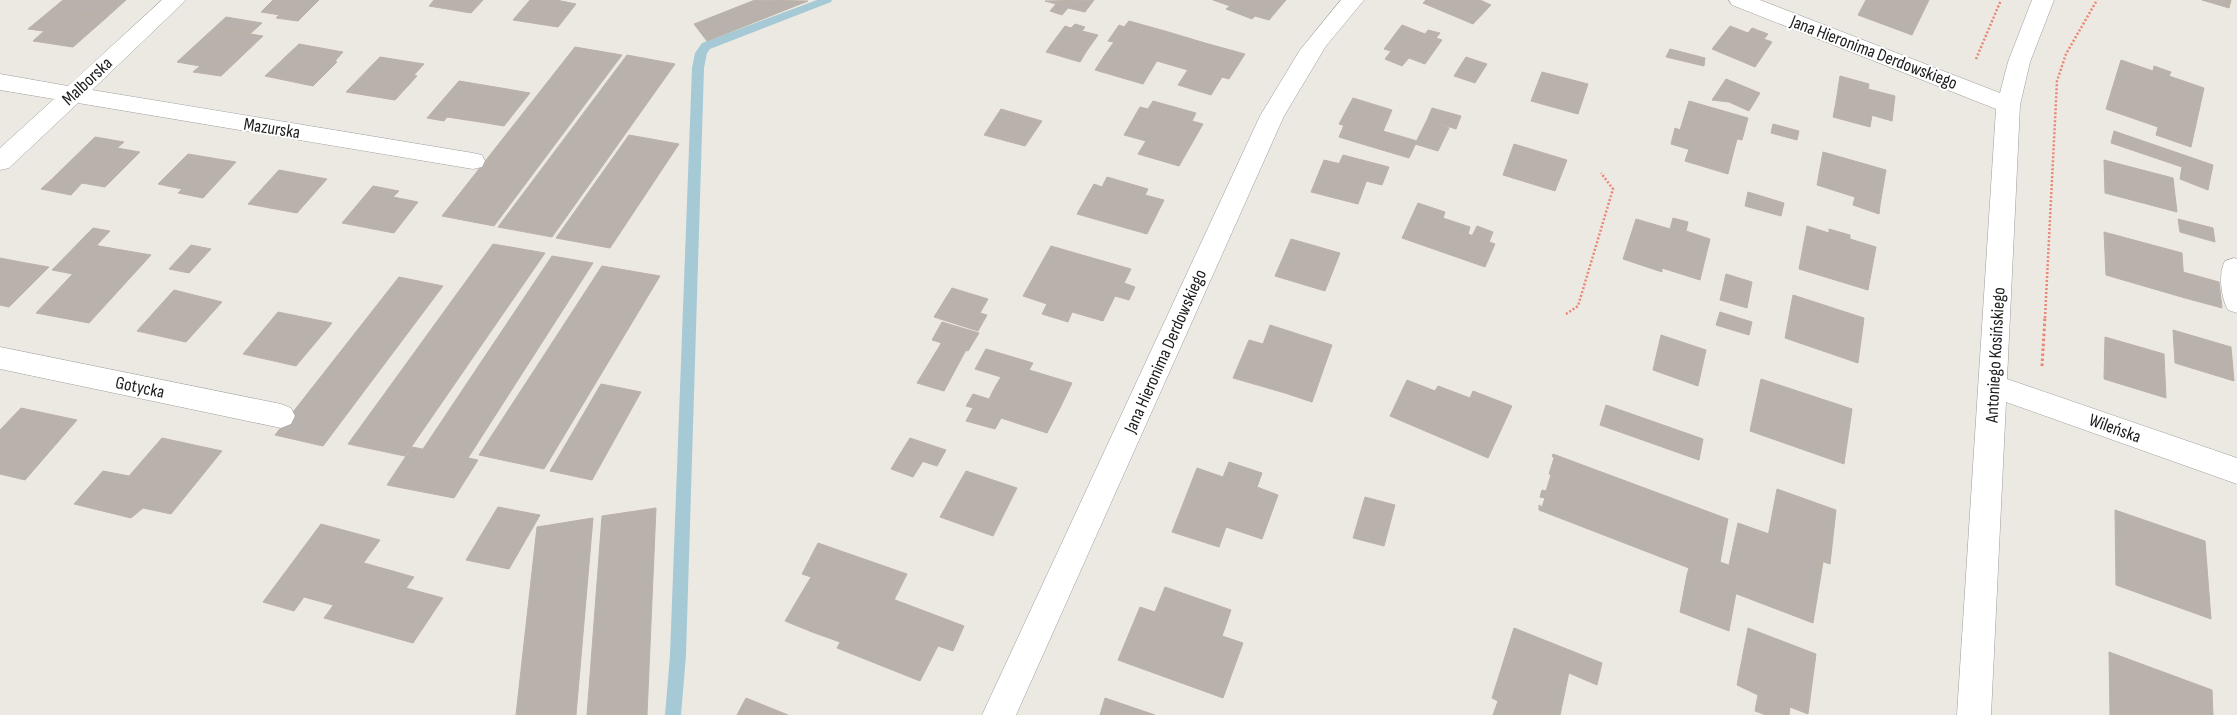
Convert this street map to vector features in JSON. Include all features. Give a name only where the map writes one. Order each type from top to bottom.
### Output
[{"type":"street","name":"Malborska","points":[[0,162],[175,0]]},
{"type":"street","name":"Jana Hieronima Derdowskiego","points":[[999,715],[1272,116],[1294,77],[1320,38],[1353,0]]},
{"type":"street","name":"Jana Hieronima Derdowskiego","points":[[1740,0],[2008,105]]},
{"type":"street","name":"Antoniego Kosińskiego","points":[[1974,715],[2008,105],[2019,62],[2043,0]]},
{"type":"street","name":"Mazurska","points":[[0,82],[473,161]]},
{"type":"street","points":[[2234,268],[2237,303]]},
{"type":"street","name":"Gotycka","points":[[0,358],[280,416]]},
{"type":"street","name":"Wileńska","points":[[1993,386],[2061,408],[2237,471]]},
{"type":"path","points":[[1974,63],[2001,0]]},
{"type":"path","points":[[2041,370],[2057,81],[2066,54],[2097,0]]},
{"type":"path","points":[[1566,314],[1578,306],[1613,189],[1601,173]]},
{"type":"building","points":[[63,0],[126,0],[106,18],[51,10]]},
{"type":"building","points":[[273,0],[294,1],[280,15],[261,12]]},
{"type":"building","points":[[294,0],[319,0],[298,21],[276,18]]},
{"type":"building","points":[[434,0],[483,0],[471,13],[429,6]]},
{"type":"building","points":[[530,0],[556,0],[576,4],[558,27],[513,20]]},
{"type":"building","points":[[755,0],[808,1],[707,41],[694,24]]},
{"type":"building","points":[[1094,0],[1085,12],[1068,8],[1062,15],[1050,11],[1056,4],[1045,1]]},
{"type":"building","points":[[1213,0],[1286,0],[1269,20],[1255,16],[1252,19],[1226,9],[1230,6]]},
{"type":"building","points":[[1426,0],[1480,0],[1491,5],[1473,24],[1423,3]]},
{"type":"building","points":[[1866,0],[1929,0],[1912,35],[1858,15]]},
{"type":"building","points":[[2202,0],[2231,0],[2229,8]]},
{"type":"building","points":[[51,10],[106,18],[73,47],[33,41],[44,31],[28,29]]},
{"type":"building","points":[[226,17],[262,23],[250,34],[214,28]]},
{"type":"building","points":[[1129,21],[1165,31],[1152,52],[1136,48],[1126,62],[1104,56],[1114,42],[1108,41],[1119,25],[1124,27]]},
{"type":"building","points":[[1075,24],[1085,27],[1082,31],[1098,35],[1086,52],[1053,42],[1065,26],[1071,28]]},
{"type":"building","points":[[1402,25],[1425,34],[1428,30],[1440,33],[1436,38],[1442,40],[1425,64],[1409,58],[1402,66],[1385,59],[1391,51],[1384,49]]},
{"type":"building","points":[[1730,26],[1748,33],[1752,28],[1768,34],[1764,39],[1772,42],[1755,67],[1712,49]]},
{"type":"building","points":[[214,28],[263,36],[221,76],[193,72],[200,66],[177,62]]},
{"type":"building","points":[[1165,31],[1205,43],[1188,70],[1149,57]]},
{"type":"building","points":[[1053,42],[1086,52],[1080,62],[1046,52]]},
{"type":"building","points":[[1205,43],[1245,54],[1229,79],[1189,68]]},
{"type":"building","points":[[299,44],[343,52],[335,61],[337,62],[313,86],[265,76]]},
{"type":"building","points":[[575,47],[622,55],[494,226],[442,216]]},
{"type":"building","points":[[1136,48],[1152,52],[1149,57],[1158,59],[1143,84],[1095,70],[1104,56],[1126,62]]},
{"type":"building","points":[[1670,49],[1705,58],[1704,66],[1666,57]]},
{"type":"building","points":[[627,55],[675,64],[552,237],[498,227]]},
{"type":"building","points":[[380,57],[424,64],[414,75],[417,76],[395,100],[346,92]]},
{"type":"building","points":[[1466,57],[1487,64],[1475,83],[1454,76]]},
{"type":"building","points":[[2121,60],[2153,71],[2154,66],[2171,72],[2169,76],[2204,88],[2191,147],[2156,135],[2158,127],[2106,109]]},
{"type":"building","points":[[1189,68],[1222,77],[1211,95],[1178,85]]},
{"type":"building","points":[[1542,72],[1588,84],[1578,114],[1531,101]]},
{"type":"building","points":[[1840,76],[1869,84],[1868,89],[1895,96],[1892,121],[1861,112],[1862,109],[1836,102]]},
{"type":"building","points":[[1726,79],[1760,93],[1749,111],[1729,102],[1712,100]]},
{"type":"building","points":[[459,81],[507,89],[480,122],[447,117],[444,121],[427,118]]},
{"type":"building","points":[[507,89],[530,93],[504,126],[480,122]]},
{"type":"building","points":[[1353,98],[1392,110],[1381,136],[1339,124]]},
{"type":"building","points":[[1153,101],[1196,113],[1192,121],[1203,124],[1179,166],[1138,154],[1146,141],[1124,135],[1140,107],[1148,109]]},
{"type":"building","points":[[1689,101],[1748,118],[1742,140],[1737,139],[1731,162],[1671,144],[1675,128],[1680,130]]},
{"type":"building","points":[[1836,102],[1862,109],[1861,112],[1872,115],[1870,127],[1833,117]]},
{"type":"building","points":[[1432,108],[1461,116],[1456,129],[1427,120]]},
{"type":"building","points":[[1001,109],[1042,121],[1025,146],[984,135]]},
{"type":"building","points":[[1427,120],[1449,128],[1438,151],[1415,144]]},
{"type":"building","points":[[1773,124],[1799,131],[1797,140],[1771,133]]},
{"type":"building","points":[[1344,125],[1368,133],[1362,144],[1339,137]]},
{"type":"building","points":[[1383,131],[1417,141],[1409,158],[1362,144],[1368,133],[1381,136]]},
{"type":"building","points":[[2114,131],[2213,165],[2208,190],[2180,179],[2182,167],[2111,143]]},
{"type":"building","points":[[629,135],[679,144],[610,248],[556,238]]},
{"type":"building","points":[[95,137],[124,142],[117,148],[140,152],[105,187],[53,178]]},
{"type":"building","points":[[1514,144],[1567,160],[1555,191],[1503,175]]},
{"type":"building","points":[[1689,149],[1731,162],[1728,174],[1685,161]]},
{"type":"building","points":[[1823,152],[1886,170],[1880,205],[1817,185]]},
{"type":"building","points":[[188,154],[236,162],[203,198],[178,193],[182,189],[158,184]]},
{"type":"building","points":[[1343,155],[1389,167],[1382,185],[1366,181],[1370,171],[1339,164]]},
{"type":"building","points":[[1324,160],[1370,171],[1358,204],[1311,192]]},
{"type":"building","points":[[2104,160],[2173,178],[2177,212],[2105,193]]},
{"type":"building","points":[[279,170],[327,179],[297,213],[248,204]]},
{"type":"building","points":[[1107,177],[1148,189],[1145,195],[1164,200],[1147,234],[1077,214],[1094,184],[1102,187]]},
{"type":"building","points":[[53,178],[82,183],[71,195],[41,189]]},
{"type":"building","points":[[373,186],[399,191],[393,197],[418,202],[394,233],[342,223]]},
{"type":"building","points":[[1748,192],[1784,203],[1781,216],[1745,206]]},
{"type":"building","points":[[1855,197],[1880,205],[1879,214],[1853,205]]},
{"type":"building","points":[[1418,203],[1445,212],[1443,218],[1470,227],[1468,234],[1495,244],[1485,267],[1402,238]]},
{"type":"building","points":[[1673,218],[1688,222],[1686,231],[1710,239],[1700,280],[1662,268],[1662,272],[1623,259],[1636,219],[1670,229]]},
{"type":"building","points":[[2178,219],[2213,228],[2215,242],[2180,232]]},
{"type":"building","points":[[1477,226],[1493,232],[1489,242],[1472,236]]},
{"type":"building","points":[[1807,226],[1829,233],[1829,229],[1850,235],[1850,239],[1876,247],[1868,290],[1799,269]]},
{"type":"building","points":[[93,228],[110,231],[73,274],[52,270]]},
{"type":"building","points":[[2104,232],[2182,253],[2185,298],[2106,275]]},
{"type":"building","points":[[1291,239],[1340,253],[1325,291],[1275,276]]},
{"type":"building","points":[[493,244],[545,253],[405,456],[348,444]]},
{"type":"building","points":[[191,245],[211,249],[189,273],[169,269]]},
{"type":"building","points":[[99,246],[151,255],[89,323],[36,313]]},
{"type":"building","points":[[1051,246],[1131,269],[1124,283],[1135,287],[1129,300],[1115,296],[1103,321],[1072,312],[1068,322],[1042,314],[1047,304],[1023,296]]},
{"type":"building","points":[[552,256],[593,263],[468,458],[423,449]]},
{"type":"building","points":[[0,258],[26,263],[0,288]]},
{"type":"building","points":[[26,263],[49,267],[9,307],[0,305],[0,288]]},
{"type":"building","points":[[602,266],[660,276],[544,469],[479,455]]},
{"type":"building","points":[[2183,272],[2219,282],[2222,308],[2185,298]]},
{"type":"building","points":[[1726,274],[1752,282],[1747,308],[1720,300]]},
{"type":"building","points":[[399,277],[443,286],[323,446],[275,435]]},
{"type":"building","points":[[952,288],[988,299],[980,313],[987,315],[978,331],[934,317]]},
{"type":"building","points":[[174,290],[222,302],[186,342],[137,331]]},
{"type":"building","points":[[1793,295],[1864,318],[1858,363],[1785,338]]},
{"type":"building","points":[[278,312],[332,323],[296,366],[243,354]]},
{"type":"building","points":[[1720,312],[1752,322],[1749,335],[1716,325]]},
{"type":"building","points":[[942,322],[979,333],[968,351],[932,340]]},
{"type":"building","points":[[1270,325],[1332,345],[1312,402],[1285,393],[1299,354],[1263,344]]},
{"type":"building","points":[[2173,330],[2231,347],[2234,381],[2175,363]]},
{"type":"building","points":[[1661,335],[1706,350],[1698,386],[1653,370]]},
{"type":"building","points":[[2105,337],[2164,354],[2166,398],[2104,379]]},
{"type":"building","points":[[1249,340],[1299,354],[1285,393],[1233,378]]},
{"type":"building","points":[[942,342],[966,350],[944,391],[917,383]]},
{"type":"building","points":[[986,349],[1033,363],[1029,370],[1072,383],[1060,408],[995,387],[1001,377],[975,369]]},
{"type":"building","points":[[1761,379],[1852,409],[1844,464],[1750,431]]},
{"type":"building","points":[[1407,380],[1435,391],[1438,386],[1470,398],[1451,442],[1390,416]]},
{"type":"building","points":[[601,384],[641,392],[592,480],[550,471]]},
{"type":"building","points":[[995,387],[1060,408],[1047,433],[1001,418],[995,429],[966,421],[973,408],[966,406],[973,394],[989,399]]},
{"type":"building","points":[[1473,391],[1512,406],[1488,458],[1451,442]]},
{"type":"building","points":[[1606,405],[1703,439],[1699,460],[1600,425]]},
{"type":"building","points":[[21,408],[77,420],[25,480],[0,474],[0,430]]},
{"type":"building","points":[[162,438],[222,451],[171,514],[143,508],[131,518],[74,504],[103,471],[129,476]]},
{"type":"building","points":[[910,438],[946,450],[937,466],[900,454]]},
{"type":"building","points":[[412,447],[478,460],[454,498],[387,485]]},
{"type":"building","points":[[900,454],[923,461],[913,477],[891,469]]},
{"type":"building","points":[[1553,454],[1728,519],[1720,562],[1761,577],[1767,542],[1823,562],[1813,623],[1687,575],[1689,568],[1539,510],[1539,505],[1542,507],[1545,498],[1540,497],[1542,490],[1546,491],[1551,475],[1549,474],[1554,458]]},
{"type":"building","points":[[1229,462],[1262,473],[1257,487],[1278,495],[1262,539],[1226,527],[1219,547],[1172,532],[1197,468],[1223,477]]},
{"type":"building","points":[[966,471],[1017,488],[993,536],[940,517]]},
{"type":"building","points":[[1777,489],[1836,510],[1830,564],[1767,542]]},
{"type":"building","points":[[1365,497],[1395,505],[1384,546],[1353,538]]},
{"type":"building","points":[[498,507],[540,515],[509,569],[466,560]]},
{"type":"building","points":[[656,508],[647,715],[587,715],[602,516]]},
{"type":"building","points":[[2115,510],[2205,541],[2211,619],[2116,585]]},
{"type":"building","points":[[593,518],[576,715],[516,715],[537,527]]},
{"type":"building","points":[[1738,523],[1769,534],[1761,577],[1729,565]]},
{"type":"building","points":[[321,524],[380,540],[333,605],[304,597],[294,611],[263,602]]},
{"type":"building","points":[[818,543],[907,574],[894,600],[890,598],[887,603],[840,585],[812,632],[785,621],[811,577],[802,574]]},
{"type":"building","points":[[364,563],[414,577],[406,588],[443,598],[413,643],[324,618]]},
{"type":"building","points":[[1687,575],[1736,593],[1729,631],[1680,612]]},
{"type":"building","points":[[840,585],[887,603],[880,616],[859,609],[840,642],[812,632]]},
{"type":"building","points":[[1165,587],[1231,610],[1222,636],[1243,643],[1223,698],[1118,660],[1140,607],[1155,612]]},
{"type":"building","points":[[890,598],[964,626],[953,651],[938,646],[920,681],[837,648],[859,609],[880,616]]},
{"type":"building","points":[[1514,628],[1602,663],[1597,685],[1508,647]]},
{"type":"building","points":[[1748,628],[1816,654],[1808,714],[1790,707],[1789,715],[1766,715],[1755,711],[1758,695],[1737,685]]},
{"type":"building","points":[[1508,647],[1569,672],[1560,715],[1493,715],[1498,701],[1492,698]]},
{"type":"building","points":[[2109,652],[2212,690],[2213,715],[2110,715]]},
{"type":"building","points":[[746,698],[788,715],[737,715]]},
{"type":"building","points":[[1105,698],[1155,715],[1100,715]]},
{"type":"waterway","points":[[673,715],[678,655],[698,68],[701,53],[706,46],[827,0]]}]
